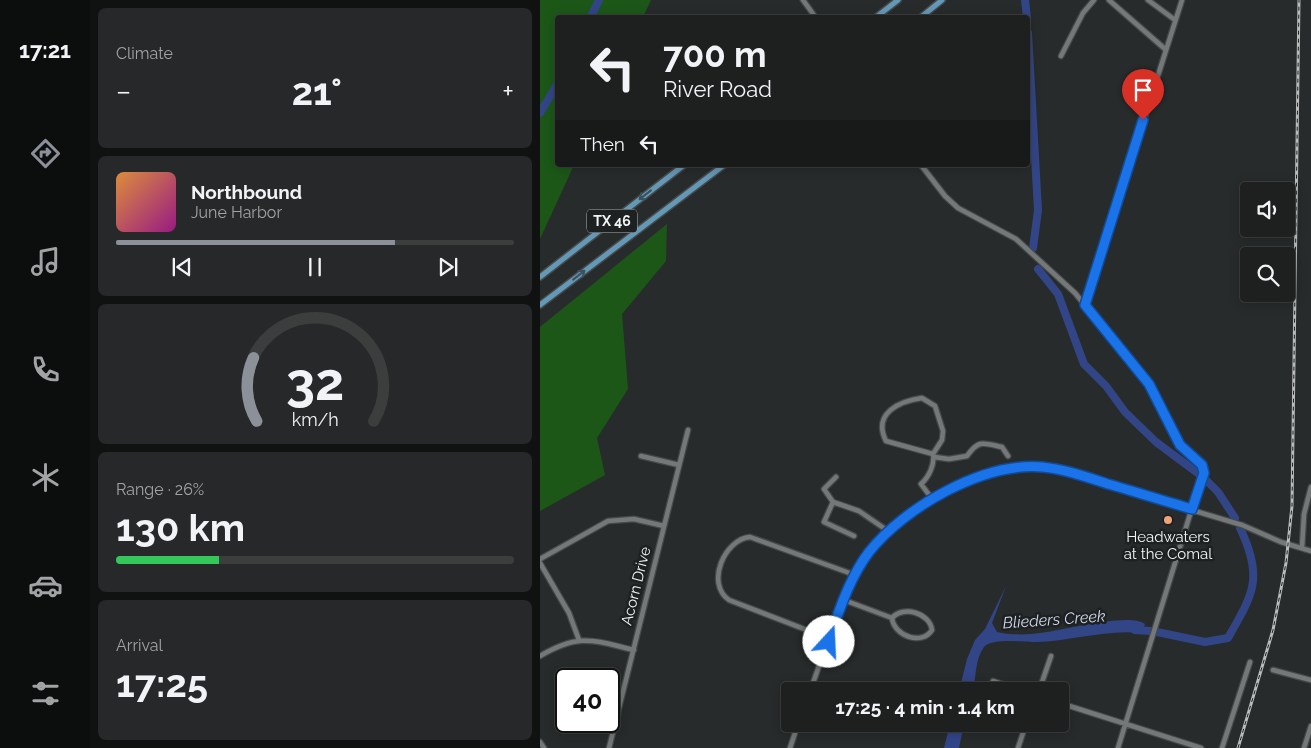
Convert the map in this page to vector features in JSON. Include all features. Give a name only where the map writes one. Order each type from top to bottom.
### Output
[{"type":"main road","points":[[879,15],[898,0]]},
{"type":"main road","points":[[924,15],[942,0]]},
{"type":"main road","name":"TX 46","points":[[540,276],[681,167]]},
{"type":"main road","name":"TX 46","points":[[540,305],[721,167]]},
{"type":"street","points":[[804,0],[814,15]]},
{"type":"street","points":[[1061,56],[1083,13],[1094,0]]},
{"type":"street","points":[[1109,0],[1165,49]]},
{"type":"street","points":[[1148,0],[1175,20]]},
{"type":"street","points":[[1085,305],[1182,0]]},
{"type":"street","points":[[923,167],[950,201],[965,212],[1016,238],[1070,289],[1149,384],[1180,445],[1202,465],[1204,473],[1118,748]]},
{"type":"street","points":[[933,500],[922,484],[929,475],[934,456],[942,440],[943,431],[934,406],[922,398],[905,400],[892,407],[884,421],[883,436],[886,441],[934,456],[949,459],[967,456],[975,445],[981,443],[1002,447],[1008,456]]},
{"type":"street","name":"Acorn Drive","points":[[620,707],[688,430]]},
{"type":"street","points":[[641,456],[679,465]]},
{"type":"street","points":[[813,682],[855,574],[869,552],[888,531],[933,500],[973,478],[1003,470],[1034,467],[1091,478],[1245,526],[1311,551]]},
{"type":"street","points":[[836,477],[824,489],[833,502],[859,511],[888,531]]},
{"type":"street","points":[[1302,548],[1304,514],[1311,487]]},
{"type":"street","points":[[833,502],[824,522],[854,536]]},
{"type":"street","points":[[540,559],[608,520],[634,519],[664,526]]},
{"type":"street","points":[[830,639],[729,600],[721,591],[718,582],[720,568],[731,547],[737,542],[750,537],[855,574]]},
{"type":"street","points":[[540,563],[570,613],[579,640]]},
{"type":"street","points":[[844,600],[892,618],[897,630],[921,639],[926,638],[932,630],[926,617],[903,610],[896,613],[892,618]]},
{"type":"street","points":[[540,656],[558,646],[579,640],[634,650]]},
{"type":"street","points":[[1042,682],[1051,656]]},
{"type":"street","points":[[1222,748],[1250,662]]},
{"type":"street","points":[[1273,670],[1311,680]]},
{"type":"street","points":[[1069,706],[1201,748]]},
{"type":"street","points":[[1304,748],[1311,726]]},
{"type":"street","points":[[790,748],[795,732]]},
{"type":"street","points":[[1018,748],[1023,732]]},
{"type":"street","name":"Acorn Drive","points":[[609,748],[613,733]]},
{"type":"street","points":[[540,742],[544,748]]},
{"type":"green space","points":[[540,0],[651,0],[644,15],[555,15],[555,167],[573,167],[540,239]]},
{"type":"green space","points":[[667,224],[666,261],[622,314],[628,389],[597,438],[605,475],[540,511],[540,327]]},
{"type":"water","points":[[1006,586],[992,623],[997,632],[1035,634],[1095,623],[1125,620],[1145,624],[1142,633],[1102,634],[1036,642],[994,642],[984,647],[981,652],[974,682],[961,682],[967,659],[975,640],[985,629]]},
{"type":"water","points":[[948,732],[962,732],[959,748],[944,748]]},
{"type":"waterway","name":"Blieders Creek","points":[[592,15],[599,0]]},
{"type":"waterway","name":"Blieders Creek","points":[[1025,0],[1027,15]]},
{"type":"waterway","name":"Blieders Creek","points":[[1030,68],[1038,210],[1033,248]]},
{"type":"waterway","name":"Blieders Creek","points":[[540,113],[555,88]]},
{"type":"waterway","name":"Blieders Creek","points":[[1038,269],[1058,294],[1084,364],[1106,386],[1125,412],[1156,442],[1199,474]]},
{"type":"waterway","name":"Blieders Creek","points":[[1206,480],[1218,492],[1235,518]]},
{"type":"waterway","name":"Blieders Creek","points":[[1157,632],[1205,642],[1228,638],[1244,609],[1252,585],[1252,560],[1240,528]]},
{"type":"waterway","name":"Blieders Creek","points":[[1135,630],[1150,631]]},
{"type":"railway","points":[[1238,748],[1273,630],[1286,563],[1292,506],[1299,0]]},
{"type":"place","name":"Headwaters at the Comal","points":[[1168,520]]},
{"type":"route","points":[[829,642],[849,586],[861,564],[881,538],[919,509],[958,484],[973,478],[1003,470],[1042,467],[1091,478],[1192,509],[1204,473],[1202,465],[1180,445],[1149,384],[1085,305],[1143,120]]}]
